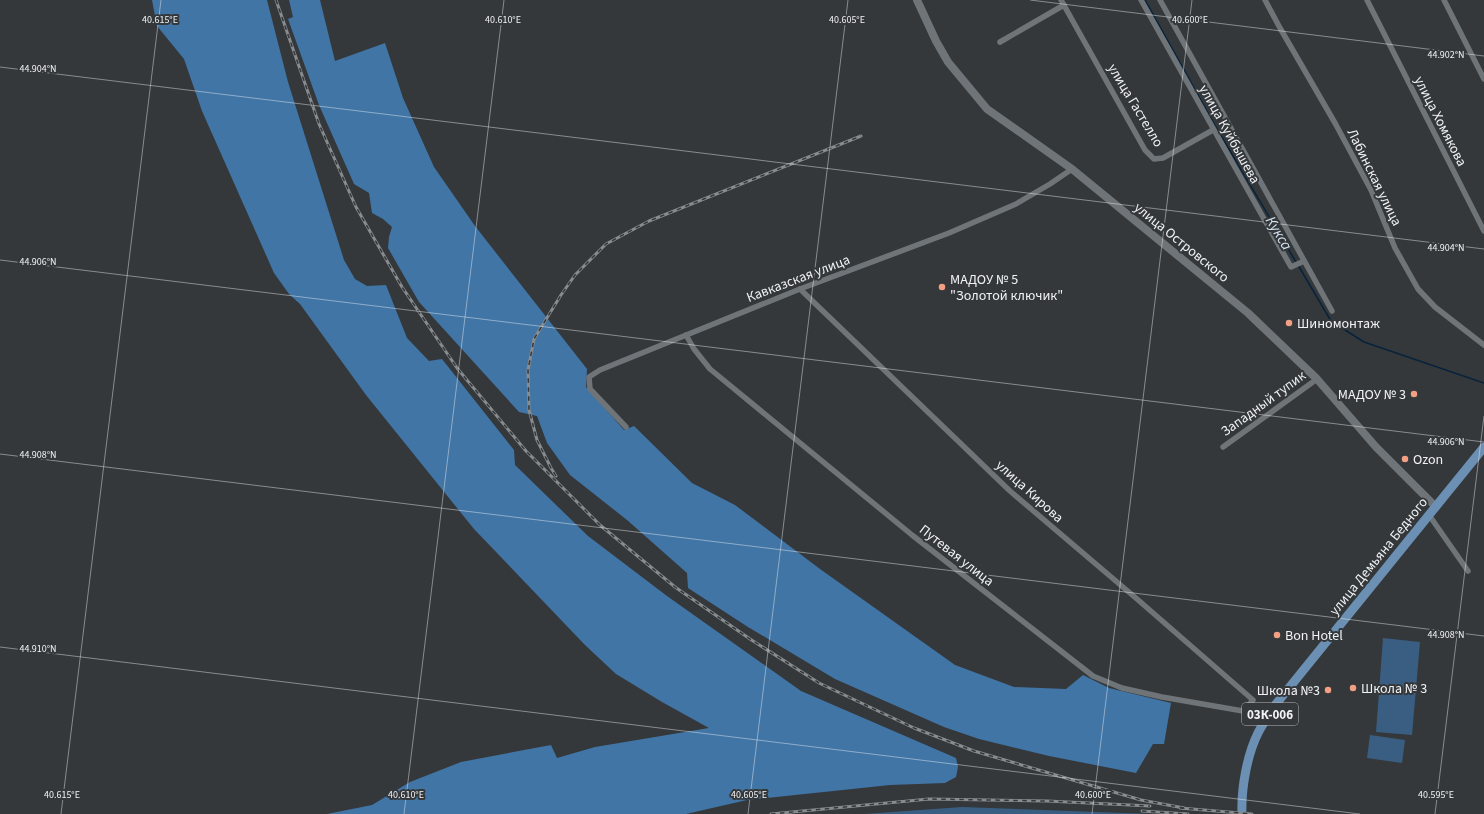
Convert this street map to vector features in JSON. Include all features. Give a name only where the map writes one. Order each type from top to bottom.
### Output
[{"type":"main road","name":"улица Демьяна Бедного","points":[[1242,814],[1243,790],[1248,761],[1258,733],[1276,704],[1484,447]]},
{"type":"street","name":"улица Островского","points":[[917,0],[936,42],[948,62],[987,109],[1072,169],[1248,313],[1317,379],[1376,447],[1436,507]]},
{"type":"street","name":"улица Куйбышева","points":[[1141,0],[1291,267],[1300,263]]},
{"type":"street","name":"улица Куйбышева","points":[[1160,0],[1300,263],[1332,311]]},
{"type":"street","name":"Лабинская улица","points":[[1265,0],[1368,183],[1395,248],[1418,289],[1435,307],[1484,345]]},
{"type":"street","name":"улица Хомякова","points":[[1367,0],[1484,231]]},
{"type":"street","points":[[1444,0],[1484,79]]},
{"type":"street","name":"улица Гастелло","points":[[1000,42],[1063,3],[1145,150],[1154,159],[1163,158],[1213,130]]},
{"type":"street","name":"Кавказская улица","points":[[626,427],[590,389],[589,377],[600,370],[800,289],[949,234],[1009,207],[1050,184],[1072,169]]},
{"type":"street","name":"улица Кирова","points":[[800,289],[1010,491],[1253,700]]},
{"type":"street","name":"Путевая улица","points":[[686,335],[694,349],[710,370],[912,535],[1092,676],[1128,690],[1243,711],[1253,700]]},
{"type":"street","name":"Западный тупик","points":[[1223,447],[1317,379]]},
{"type":"street","points":[[1429,515],[1468,571]]},
{"type":"shaded area","points":[[152,0],[267,0],[288,82],[344,260],[355,279],[367,286],[386,285],[407,338],[429,361],[442,359],[514,450],[515,465],[588,536],[667,596],[801,691],[956,758],[958,767],[956,777],[945,783],[890,785],[747,800],[686,814],[327,814],[372,805],[410,782],[461,762],[551,745],[557,758],[595,747],[709,728],[616,674],[585,645],[474,529],[366,395],[300,304],[289,294],[274,273],[202,111],[184,59],[157,26]]},
{"type":"shaded area","points":[[289,0],[320,0],[335,61],[385,43],[403,98],[434,167],[475,226],[587,369],[586,387],[624,430],[634,426],[692,483],[735,505],[820,569],[955,665],[1014,687],[1066,689],[1083,675],[1109,688],[1171,703],[1164,744],[1153,744],[1136,773],[1049,756],[979,739],[944,727],[835,679],[748,627],[688,588],[687,573],[627,520],[570,475],[547,443],[537,416],[519,412],[419,302],[388,248],[392,227],[383,219],[372,213],[369,193],[354,184],[319,105],[288,19],[293,17]]},
{"type":"shaded area","points":[[1383,638],[1420,642],[1412,735],[1376,732]]},
{"type":"shaded area","points":[[1370,735],[1405,740],[1402,763],[1367,758]]},
{"type":"shaded area","points":[[962,807],[1152,814],[864,814]]},
{"type":"waterway","name":"Кукса","points":[[1145,0],[1217,129],[1296,262]]},
{"type":"waterway","name":"Кукса","points":[[1298,265],[1331,321],[1364,342],[1484,383]]},
{"type":"railway","points":[[276,0],[319,124],[356,207],[402,287],[457,368],[526,451],[600,525],[675,587],[750,639],[819,683],[914,728],[974,751],[1141,800],[1184,808]]},
{"type":"railway","points":[[556,476],[537,440],[529,410],[528,370],[534,339],[575,275],[606,244],[649,221],[861,136]]},
{"type":"railway","points":[[771,814],[929,799],[1047,801],[1150,806]]},
{"type":"railway","points":[[1180,808],[1252,814]]},
{"type":"railway","points":[[1142,811],[1188,814]]},
{"type":"place","name":"МАДОУ № 5 \"Золотой ключик\"","points":[[942,287]]},
{"type":"place","name":"Шиномонтаж","points":[[1289,323]]},
{"type":"place","name":"МАДОУ № 3","points":[[1414,394]]},
{"type":"place","name":"Ozon","points":[[1405,459]]},
{"type":"place","name":"Bon Hotel","points":[[1277,635]]},
{"type":"place","name":"Школа № 3","points":[[1353,688]]},
{"type":"place","name":"Школа №3","points":[[1328,690]]}]
